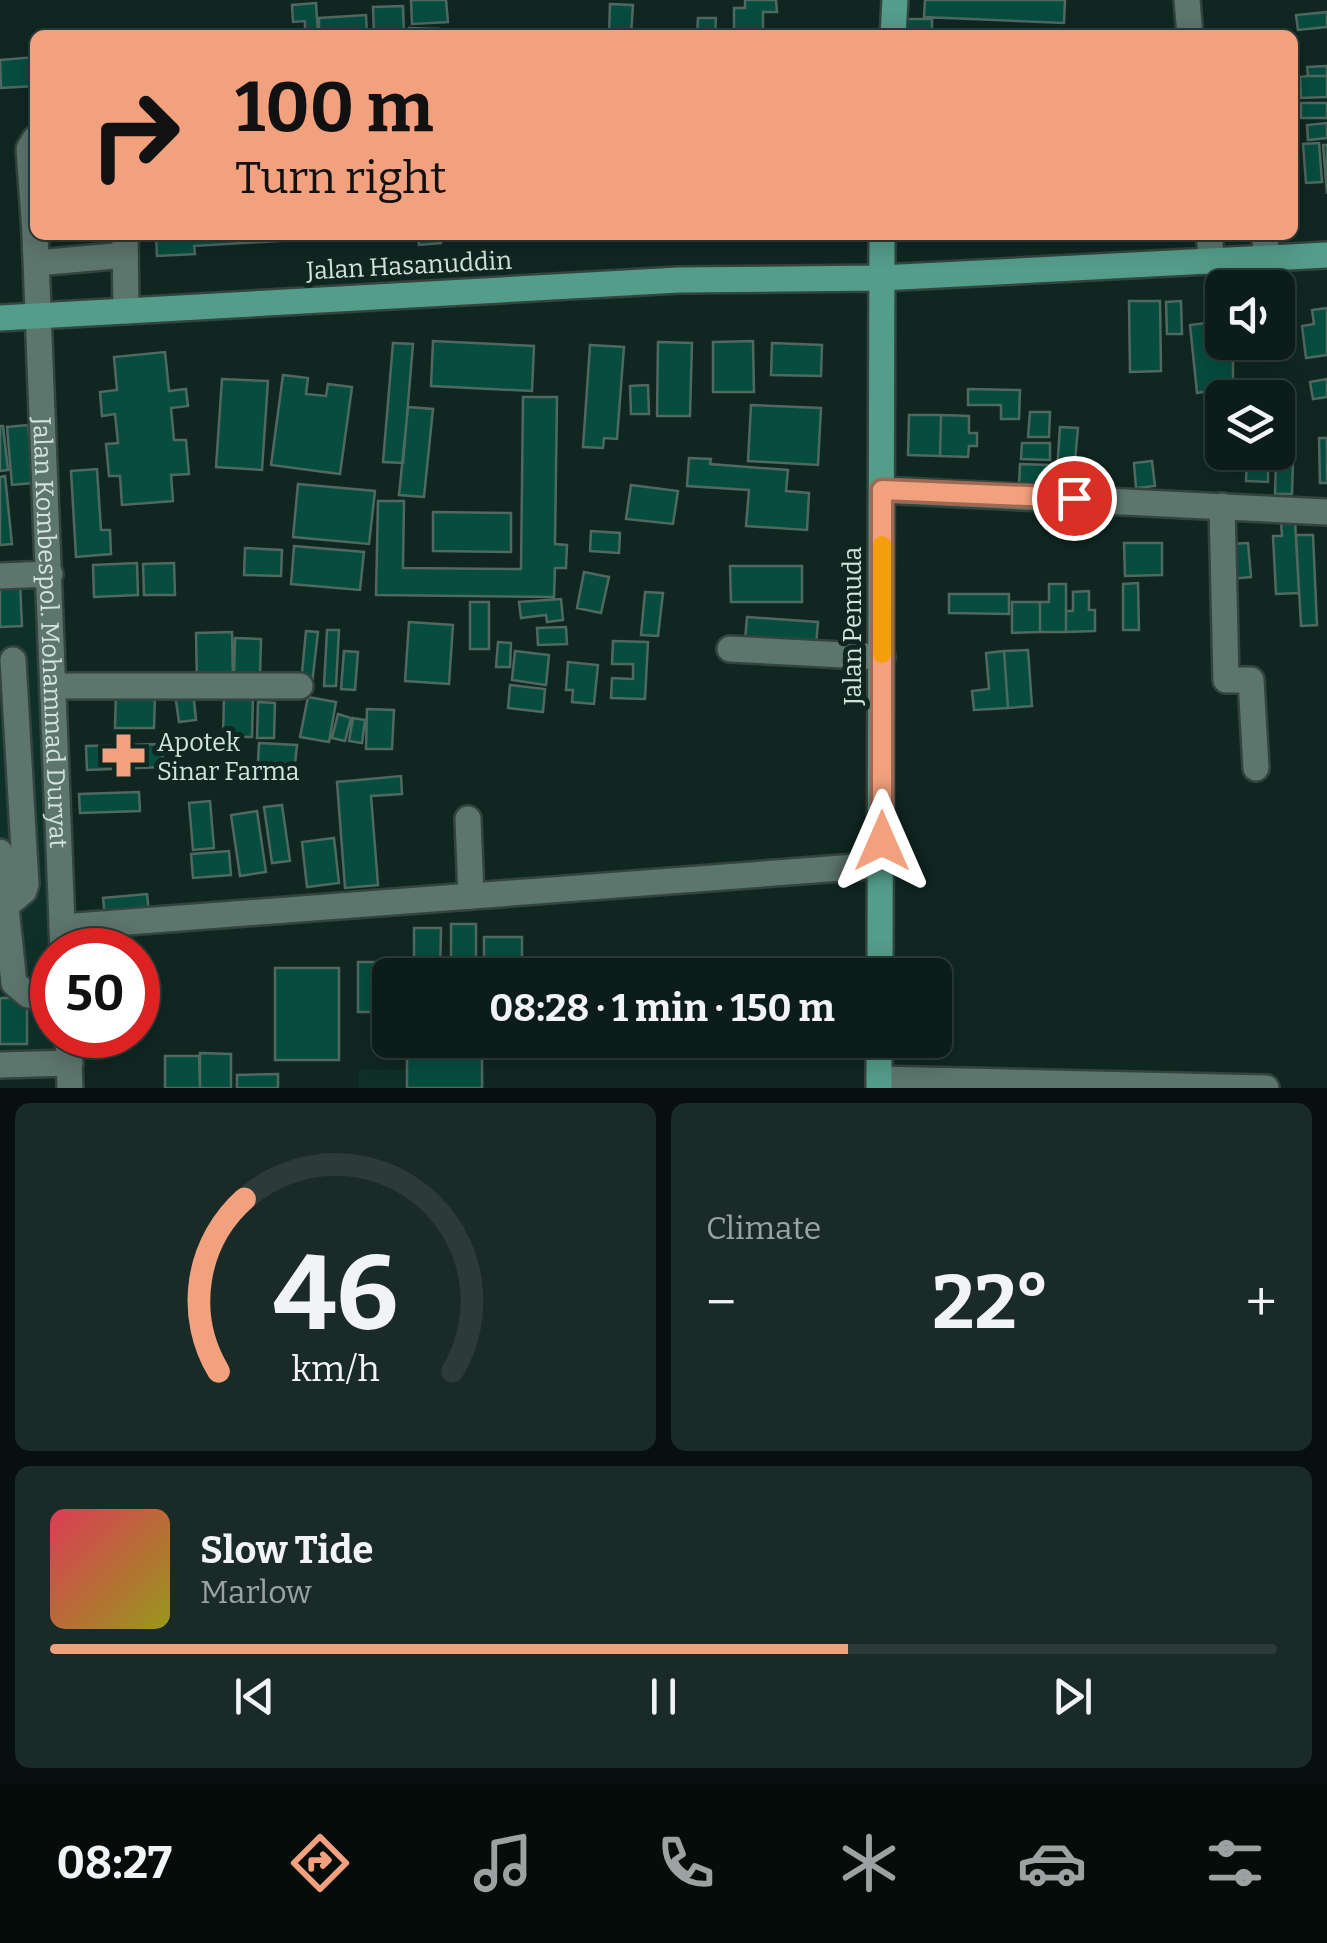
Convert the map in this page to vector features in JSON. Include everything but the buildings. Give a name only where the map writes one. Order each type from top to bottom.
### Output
[{"type":"main road","points":[[893,30],[895,0]]},
{"type":"main road","name":"Jalan Pemuda","points":[[880,958],[882,240]]},
{"type":"main road","name":"Jalan Hasanuddin","points":[[0,318],[679,280],[880,278],[1212,263],[1266,247],[1327,255]]},
{"type":"main road","points":[[879,1058],[879,1084]]},
{"type":"street","points":[[1187,0],[1190,30]]},
{"type":"street","name":"Jalan Kombespol. Mohammad Duryat","points":[[35,240],[63,928]]},
{"type":"street","points":[[1210,240],[1212,263]]},
{"type":"street","points":[[37,263],[125,245],[126,311]]},
{"type":"street","points":[[882,490],[1327,512]]},
{"type":"street","points":[[1222,506],[1226,680],[1251,680],[1256,768]]},
{"type":"street","points":[[0,576],[50,574]]},
{"type":"street","points":[[730,649],[882,658]]},
{"type":"street","points":[[6,906],[24,891],[26,884],[6,660],[53,658]]},
{"type":"street","points":[[54,686],[300,686]]},
{"type":"street","points":[[468,819],[471,896]]},
{"type":"street","points":[[0,852],[14,983],[30,995]]},
{"type":"street","points":[[160,929],[471,896],[882,865]]},
{"type":"street","points":[[0,1065],[70,1076]]},
{"type":"street","points":[[879,1084],[1266,1088]]},
{"type":"shaded area","points":[[35,582],[59,928],[30,928],[30,1050],[0,1051],[0,583]]},
{"type":"shaded area","points":[[359,1070],[485,1070],[485,1088],[359,1088]]},
{"type":"slow traffic","points":[[882,545],[882,654]]},
{"type":"place","name":"Apotek Sinar Farma","points":[[124,756]]},
{"type":"route","points":[[882,841],[882,490],[1074,498]]}]
